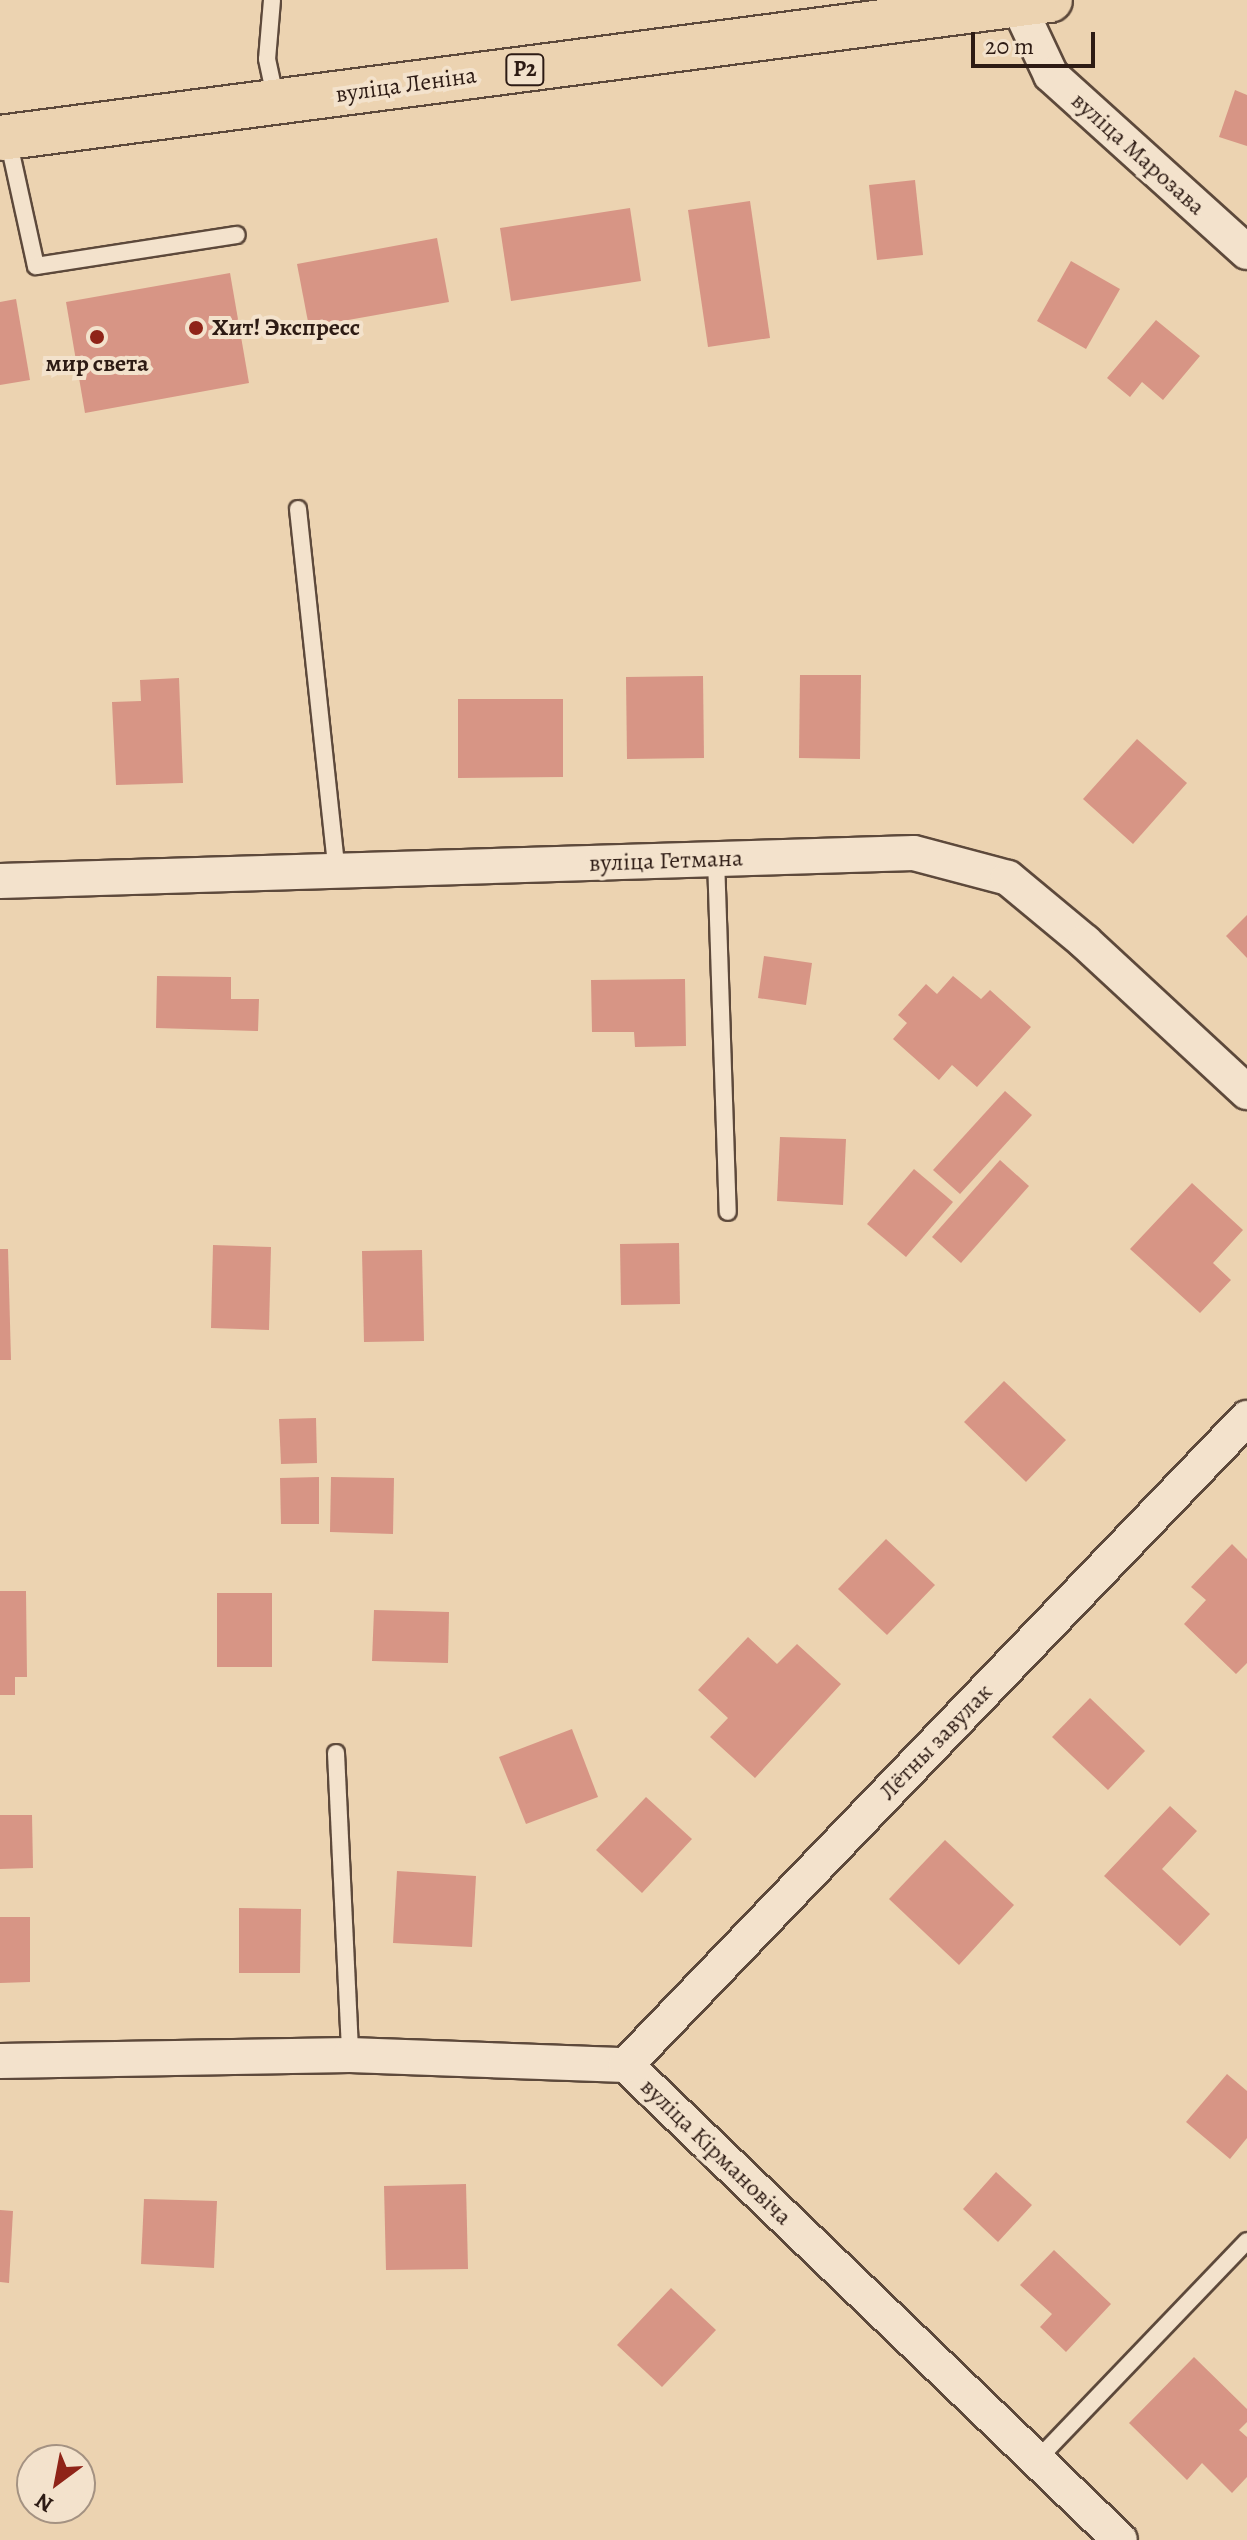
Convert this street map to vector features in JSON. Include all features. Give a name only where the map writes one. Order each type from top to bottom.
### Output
[{"type":"main road","name":"вуліца Леніна","points":[[4,138],[1034,2]]},
{"type":"street","name":"вуліца Марозава","points":[[1034,2],[1051,75],[1247,252]]},
{"type":"street","name":"вуліца Гетмана","points":[[0,881],[914,853],[1008,878],[1085,942],[1247,1092]]},
{"type":"street","name":"Лётны завулак","points":[[626,2065],[1247,1418]]},
{"type":"street","name":"вуліца Кірмановіча","points":[[0,2061],[350,2055],[626,2065],[1120,2540]]},
{"type":"lane","points":[[272,0],[267,59],[276,103]]},
{"type":"lane","points":[[4,138],[36,266],[237,235]]},
{"type":"lane","points":[[298,509],[337,871]]},
{"type":"lane","points":[[716,859],[728,1212]]},
{"type":"lane","points":[[336,1753],[350,2055]]},
{"type":"lane","points":[[1037,2460],[1247,2241]]},
{"type":"building","points":[[1235,90],[1247,95],[1247,146],[1219,137]]},
{"type":"building","points":[[915,180],[923,255],[877,260],[869,185]]},
{"type":"building","points":[[750,201],[770,338],[708,347],[688,210]]},
{"type":"building","points":[[630,208],[641,281],[511,301],[500,228]]},
{"type":"building","points":[[437,238],[449,302],[309,327],[297,264]]},
{"type":"building","points":[[1071,261],[1120,289],[1086,349],[1037,321]]},
{"type":"building","points":[[230,273],[249,383],[85,413],[66,302]]},
{"type":"building","points":[[16,299],[30,380],[0,385],[0,302]]},
{"type":"building","points":[[1156,320],[1200,356],[1163,400],[1142,382],[1130,397],[1107,378]]},
{"type":"building","points":[[800,675],[861,675],[860,759],[799,758]]},
{"type":"building","points":[[703,676],[704,758],[627,759],[626,677]]},
{"type":"building","points":[[179,678],[183,783],[116,785],[112,702],[141,701],[140,680]]},
{"type":"building","points":[[458,699],[563,699],[563,777],[458,778]]},
{"type":"building","points":[[1137,739],[1187,783],[1133,844],[1083,799]]},
{"type":"building","points":[[1247,915],[1247,958],[1226,936]]},
{"type":"building","points":[[764,956],[812,963],[806,1005],[758,998]]},
{"type":"building","points":[[157,976],[231,977],[231,999],[259,999],[258,1031],[156,1028]]},
{"type":"building","points":[[953,976],[981,999],[990,990],[1031,1027],[977,1087],[952,1065],[939,1080],[893,1039],[907,1023],[898,1015],[926,984],[937,994]]},
{"type":"building","points":[[685,979],[686,1046],[635,1047],[634,1032],[592,1032],[591,980]]},
{"type":"building","points":[[1005,1091],[1032,1115],[960,1194],[933,1170]]},
{"type":"building","points":[[780,1137],[846,1139],[843,1205],[777,1201]]},
{"type":"building","points":[[1000,1160],[1029,1186],[961,1263],[932,1237]]},
{"type":"building","points":[[914,1169],[953,1202],[906,1257],[867,1224]]},
{"type":"building","points":[[1192,1183],[1243,1230],[1213,1263],[1231,1280],[1200,1313],[1130,1249]]},
{"type":"building","points":[[679,1243],[680,1304],[621,1305],[620,1244]]},
{"type":"building","points":[[213,1245],[271,1247],[269,1330],[211,1328]]},
{"type":"building","points":[[0,1249],[8,1249],[11,1360],[0,1360]]},
{"type":"building","points":[[422,1250],[424,1341],[364,1342],[362,1251]]},
{"type":"building","points":[[1004,1381],[1066,1440],[1026,1482],[964,1422]]},
{"type":"building","points":[[316,1418],[317,1463],[281,1464],[279,1419]]},
{"type":"building","points":[[319,1477],[319,1524],[281,1524],[280,1478]]},
{"type":"building","points":[[331,1477],[394,1478],[393,1534],[330,1532]]},
{"type":"building","points":[[886,1539],[935,1585],[887,1635],[838,1589]]},
{"type":"building","points":[[1232,1544],[1247,1559],[1247,1663],[1236,1674],[1184,1624],[1206,1600],[1191,1587]]},
{"type":"building","points":[[0,1591],[26,1591],[27,1677],[15,1677],[15,1695],[0,1695]]},
{"type":"building","points":[[217,1593],[272,1593],[272,1667],[217,1667]]},
{"type":"building","points":[[374,1610],[449,1612],[448,1663],[372,1661]]},
{"type":"building","points":[[748,1637],[777,1664],[797,1644],[841,1684],[755,1778],[710,1737],[728,1718],[698,1690]]},
{"type":"building","points":[[1090,1698],[1145,1751],[1108,1790],[1052,1737]]},
{"type":"building","points":[[572,1729],[598,1797],[526,1824],[499,1757]]},
{"type":"building","points":[[646,1797],[692,1839],[642,1893],[596,1850]]},
{"type":"building","points":[[1170,1806],[1197,1831],[1162,1869],[1210,1914],[1180,1946],[1104,1876]]},
{"type":"building","points":[[0,1815],[32,1815],[33,1868],[0,1869]]},
{"type":"building","points":[[945,1840],[1014,1905],[959,1965],[889,1899]]},
{"type":"building","points":[[397,1871],[476,1876],[472,1947],[393,1943]]},
{"type":"building","points":[[239,1908],[301,1909],[300,1973],[239,1973]]},
{"type":"building","points":[[0,1917],[30,1917],[30,1982],[0,1983]]},
{"type":"building","points":[[1227,2074],[1247,2091],[1247,2138],[1230,2159],[1186,2122]]},
{"type":"building","points":[[996,2172],[1032,2205],[998,2242],[963,2209]]},
{"type":"building","points":[[466,2184],[468,2269],[386,2270],[384,2186]]},
{"type":"building","points":[[144,2199],[217,2201],[214,2268],[141,2264]]},
{"type":"building","points":[[0,2210],[13,2211],[9,2283],[0,2282]]},
{"type":"building","points":[[1054,2250],[1111,2304],[1066,2352],[1040,2327],[1052,2314],[1020,2285]]},
{"type":"building","points":[[671,2288],[716,2330],[662,2387],[617,2345]]},
{"type":"building","points":[[1194,2357],[1247,2409],[1247,2422],[1239,2430],[1247,2437],[1247,2477],[1232,2493],[1202,2463],[1187,2480],[1129,2423]]},
{"type":"place","name":"Хит! Экспресс","points":[[196,328]]},
{"type":"place","name":"мир света","points":[[97,337]]}]
